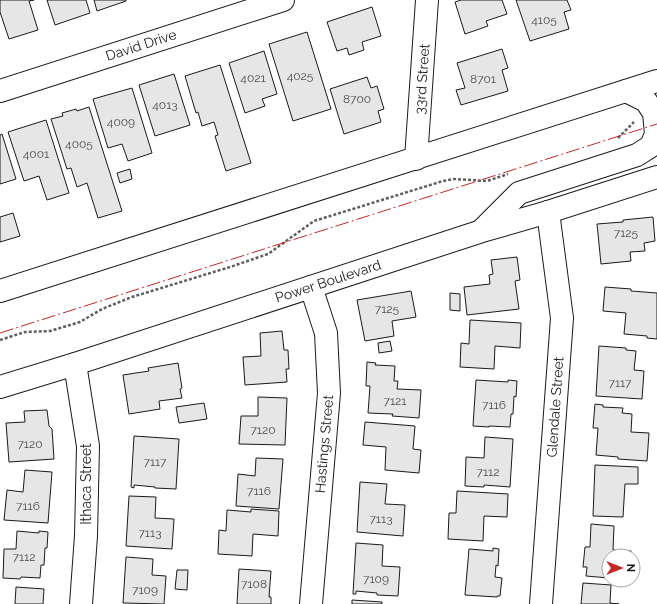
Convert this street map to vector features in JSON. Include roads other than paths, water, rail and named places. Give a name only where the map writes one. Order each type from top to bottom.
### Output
[{"type":"main road","name":"David Drive","points":[[0,91],[283,0]]},
{"type":"main road","name":"33rd Street","points":[[416,158],[427,0]]},
{"type":"main road","points":[[0,292],[657,81]]},
{"type":"main road","points":[[482,231],[519,193],[637,155],[651,146],[656,134],[654,113],[646,101],[626,91]]},
{"type":"main road","name":"Power Boulevard","points":[[0,387],[75,364],[482,231],[548,212],[657,177]]},
{"type":"main road","name":"Glendale Street","points":[[541,604],[562,318],[548,212]]},
{"type":"main road","name":"Hastings Street","points":[[310,604],[329,393],[326,333],[311,287]]},
{"type":"main road","name":"Ithaca Street","points":[[75,364],[88,446],[86,536],[81,604]]}]
